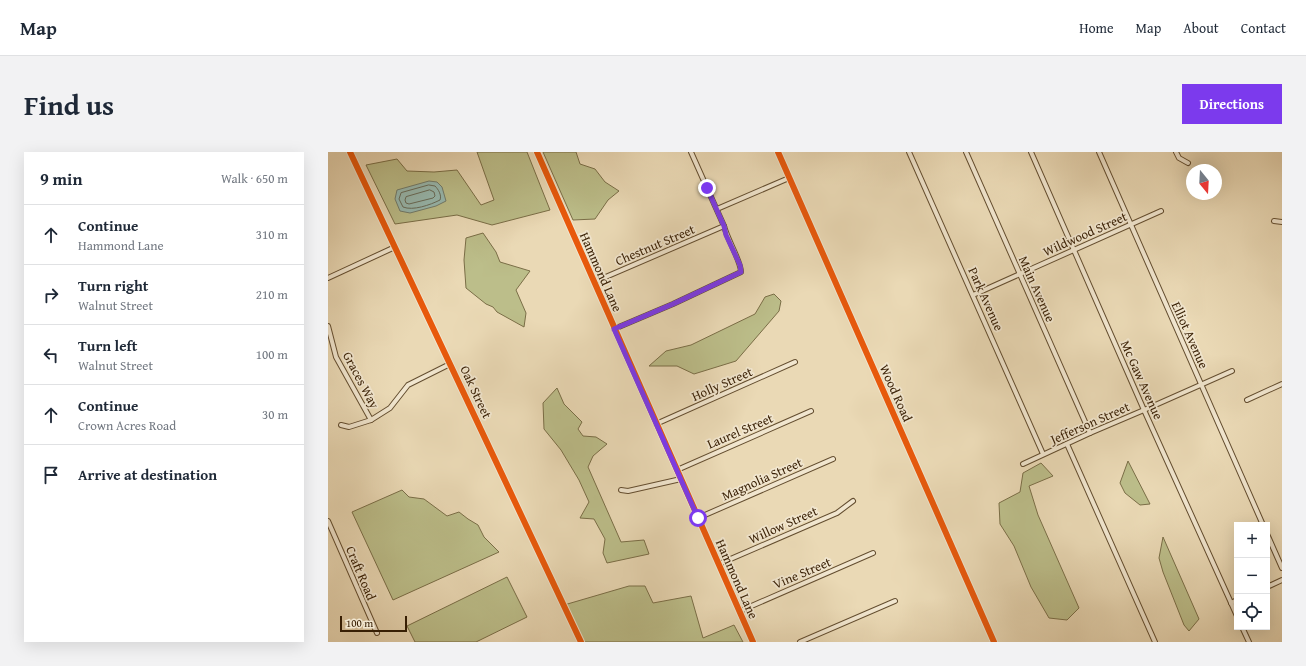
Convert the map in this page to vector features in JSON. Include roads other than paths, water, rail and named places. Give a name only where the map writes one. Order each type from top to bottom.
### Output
[{"type":"street","name":"Oak Street","points":[[350,152],[581,642]]},
{"type":"street","name":"Hammond Lane","points":[[537,152],[753,642]]},
{"type":"street","points":[[614,329],[673,304],[741,272],[740,265],[726,235],[717,209],[691,152]]},
{"type":"street","name":"Wood Road","points":[[778,152],[994,642]]},
{"type":"street","name":"Park Avenue","points":[[909,152],[1043,454]]},
{"type":"street","name":"Main Avenue","points":[[966,152],[1090,433]]},
{"type":"street","name":"Mc Gaw Avenue","points":[[1031,152],[1144,410],[1234,610]]},
{"type":"street","name":"Elliot Avenue","points":[[1099,152],[1262,522]]},
{"type":"street","points":[[1176,152],[1179,158],[1188,163]]},
{"type":"street","points":[[717,209],[789,178]]},
{"type":"street","name":"Wildwood Street","points":[[973,295],[1161,211]]},
{"type":"street","points":[[1274,221],[1282,222]]},
{"type":"street","name":"Chestnut Street","points":[[594,282],[724,226]]},
{"type":"street","points":[[328,278],[395,247]]},
{"type":"street","name":"Graces Way","points":[[328,326],[336,357],[371,420]]},
{"type":"street","name":"Holly Street","points":[[656,424],[795,362]]},
{"type":"street","points":[[341,425],[349,427],[371,420],[390,408],[408,385],[450,364]]},
{"type":"street","name":"Jefferson Street","points":[[1023,464],[1232,371]]},
{"type":"street","points":[[1247,400],[1282,384]]},
{"type":"street","name":"Laurel Street","points":[[677,470],[811,411]]},
{"type":"street","points":[[1067,444],[1155,642]]},
{"type":"street","name":"Magnolia Street","points":[[698,518],[833,458]]},
{"type":"street","points":[[621,490],[628,491],[681,479]]},
{"type":"street","name":"Willow Street","points":[[719,564],[837,513],[853,502]]},
{"type":"street","name":"Craft Road","points":[[328,521],[377,633]]},
{"type":"street","points":[[1270,541],[1282,568]]},
{"type":"street","name":"Vine Street","points":[[740,611],[873,553]]},
{"type":"street","points":[[1270,586],[1282,580]]},
{"type":"street","points":[[800,642],[895,601]]},
{"type":"street","points":[[1243,630],[1249,642]]},
{"type":"water","points":[[429,181],[437,182],[442,187],[446,201],[436,206],[410,213],[400,211],[395,199],[397,190]]}]
